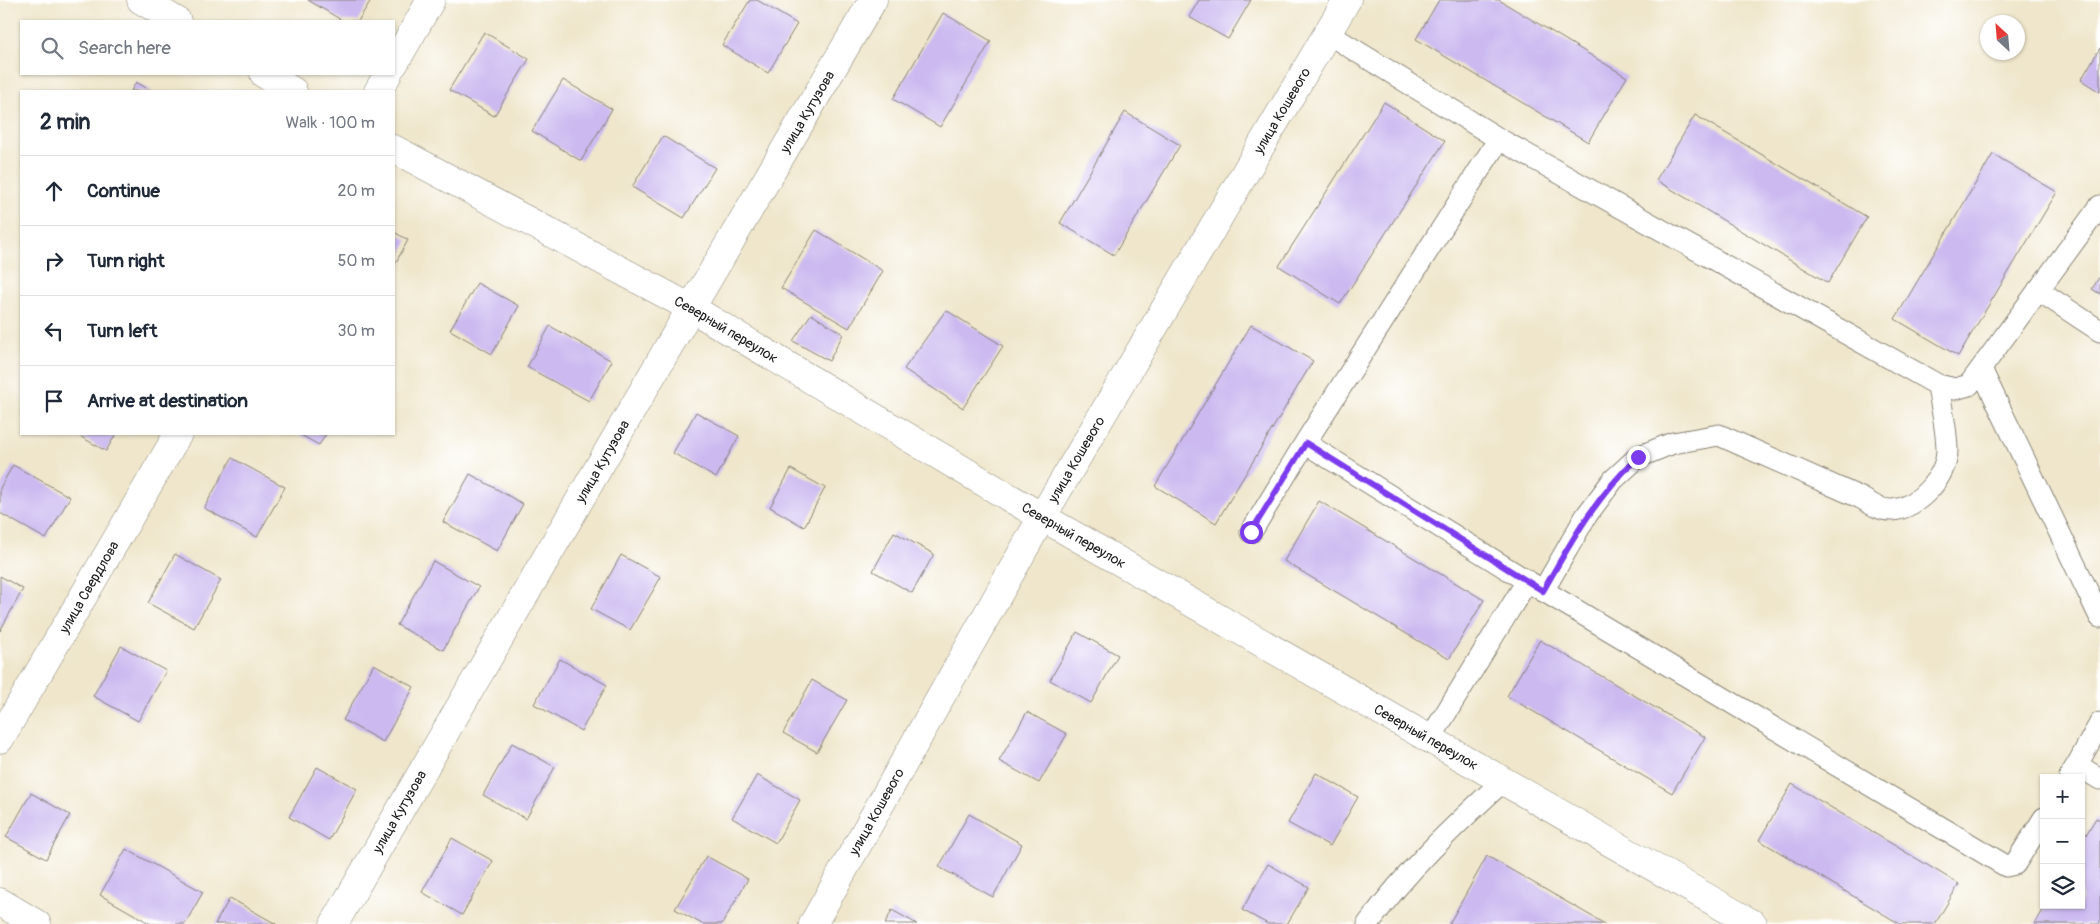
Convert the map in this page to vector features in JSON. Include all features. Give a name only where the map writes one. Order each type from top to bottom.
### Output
[{"type":"street","points":[[141,0],[175,20]]},
{"type":"street","points":[[395,62],[431,0]]},
{"type":"street","name":"улица Кутузова","points":[[334,924],[691,308],[873,0]]},
{"type":"street","name":"улица Кошевого","points":[[813,924],[1042,516],[1347,0]]},
{"type":"street","points":[[266,75],[291,90]]},
{"type":"street","points":[[379,90],[387,75]]},
{"type":"street","name":"Северный переулок","points":[[395,150],[691,308],[1042,516],[1753,924]]},
{"type":"street","name":"улица Свердлова","points":[[0,739],[177,435]]},
{"type":"street","points":[[0,902],[37,924]]},
{"type":"lane","points":[[1328,33],[1499,139],[1938,385],[1955,389],[1969,385],[2100,206]]},
{"type":"lane","points":[[1251,532],[1499,139]]},
{"type":"lane","points":[[2038,290],[2100,331]]},
{"type":"lane","points":[[1981,369],[2100,617]]},
{"type":"lane","points":[[1430,739],[1535,586],[1586,516],[1613,480],[1638,457],[1673,443],[1719,435],[1878,508],[1894,510],[1914,502],[1940,478],[1947,453],[1938,385]]},
{"type":"lane","points":[[1306,443],[1535,586],[2006,866],[2015,864],[2043,819]]},
{"type":"lane","points":[[2100,723],[2073,772],[2100,779]]},
{"type":"lane","points":[[1368,924],[1381,906],[1444,834],[1504,781]]},
{"type":"building","points":[[308,0],[371,0],[359,20],[341,20]]},
{"type":"building","points":[[750,0],[757,0],[797,24],[768,73],[722,45]]},
{"type":"building","points":[[1199,0],[1251,0],[1228,39],[1189,17]]},
{"type":"building","points":[[1439,0],[1499,0],[1627,77],[1588,142],[1416,39]]},
{"type":"building","points":[[943,13],[991,41],[940,127],[893,99]]},
{"type":"building","points":[[484,32],[529,59],[494,116],[449,90]]},
{"type":"building","points":[[2100,48],[2100,92],[2081,80]]},
{"type":"building","points":[[563,80],[612,109],[581,161],[532,131]]},
{"type":"building","points":[[136,82],[150,90],[132,90]]},
{"type":"building","points":[[1384,102],[1445,141],[1340,304],[1279,266]]},
{"type":"building","points":[[1125,112],[1180,145],[1114,255],[1060,223]]},
{"type":"building","points":[[1695,115],[1867,217],[1828,283],[1656,180]]},
{"type":"building","points":[[663,136],[715,168],[684,218],[632,187]]},
{"type":"building","points":[[1993,154],[2057,192],[1958,356],[1895,319]]},
{"type":"building","points":[[816,230],[883,271],[849,328],[781,288]]},
{"type":"building","points":[[395,233],[408,240],[395,264]]},
{"type":"building","points":[[2100,276],[2100,294],[2092,289]]},
{"type":"building","points":[[477,283],[519,306],[492,354],[450,330]]},
{"type":"building","points":[[946,310],[1003,346],[963,408],[904,369]]},
{"type":"building","points":[[811,314],[843,334],[829,361],[793,341]]},
{"type":"building","points":[[1251,325],[1313,361],[1216,523],[1155,486]]},
{"type":"building","points":[[550,326],[612,361],[589,401],[527,367]]},
{"type":"building","points":[[696,412],[739,436],[716,478],[673,453]]},
{"type":"building","points":[[78,435],[115,435],[106,451]]},
{"type":"building","points":[[301,435],[325,435],[319,445]]},
{"type":"building","points":[[232,458],[285,487],[257,537],[204,508]]},
{"type":"building","points":[[13,465],[70,497],[46,539],[0,513],[0,488]]},
{"type":"building","points":[[791,469],[825,488],[804,527],[770,507]]},
{"type":"building","points":[[470,474],[523,504],[497,551],[443,522]]},
{"type":"building","points":[[1319,501],[1484,600],[1449,659],[1284,561]]},
{"type":"building","points":[[894,532],[934,554],[912,593],[873,571]]},
{"type":"building","points":[[175,554],[221,580],[194,628],[148,603]]},
{"type":"building","points":[[621,555],[661,577],[630,630],[591,609]]},
{"type":"building","points":[[433,561],[479,587],[443,650],[397,625]]},
{"type":"building","points":[[0,576],[23,589],[0,631]]},
{"type":"building","points":[[1077,632],[1118,655],[1091,703],[1050,680]]},
{"type":"building","points":[[1540,640],[1705,737],[1672,793],[1507,696]]},
{"type":"building","points":[[121,646],[166,671],[138,721],[93,696]]},
{"type":"building","points":[[560,659],[607,685],[581,731],[534,704]]},
{"type":"building","points":[[374,664],[414,687],[383,742],[343,720]]},
{"type":"building","points":[[812,680],[847,700],[817,752],[783,733]]},
{"type":"building","points":[[1027,712],[1067,734],[1039,783],[999,761]]},
{"type":"building","points":[[512,743],[555,767],[526,819],[483,795]]},
{"type":"building","points":[[317,767],[357,789],[329,840],[289,817]]},
{"type":"building","points":[[1316,773],[1358,797],[1330,846],[1288,823]]},
{"type":"building","points":[[757,775],[800,800],[776,843],[732,818]]},
{"type":"building","points":[[1792,784],[1959,884],[1935,924],[1900,924],[1759,840]]},
{"type":"building","points":[[31,793],[70,815],[46,859],[6,837]]},
{"type":"building","points":[[969,814],[1022,844],[993,897],[939,867]]},
{"type":"building","points":[[2096,818],[2100,820],[2100,924],[2035,924],[2044,909],[2085,909],[2085,836]]},
{"type":"building","points":[[452,838],[493,861],[462,915],[422,892]]},
{"type":"building","points":[[126,849],[203,892],[185,924],[151,924],[100,895]]},
{"type":"building","points":[[706,856],[748,879],[722,924],[702,924],[675,909]]},
{"type":"building","points":[[1487,856],[1605,924],[1449,924]]},
{"type":"building","points":[[1268,864],[1309,887],[1287,924],[1268,924],[1242,910]]},
{"type":"building","points":[[230,898],[276,924],[215,924]]},
{"type":"building","points":[[892,910],[917,924],[885,924]]},
{"type":"route","points":[[1251,532],[1306,443],[1543,591],[1586,516],[1613,480],[1638,457]]}]
